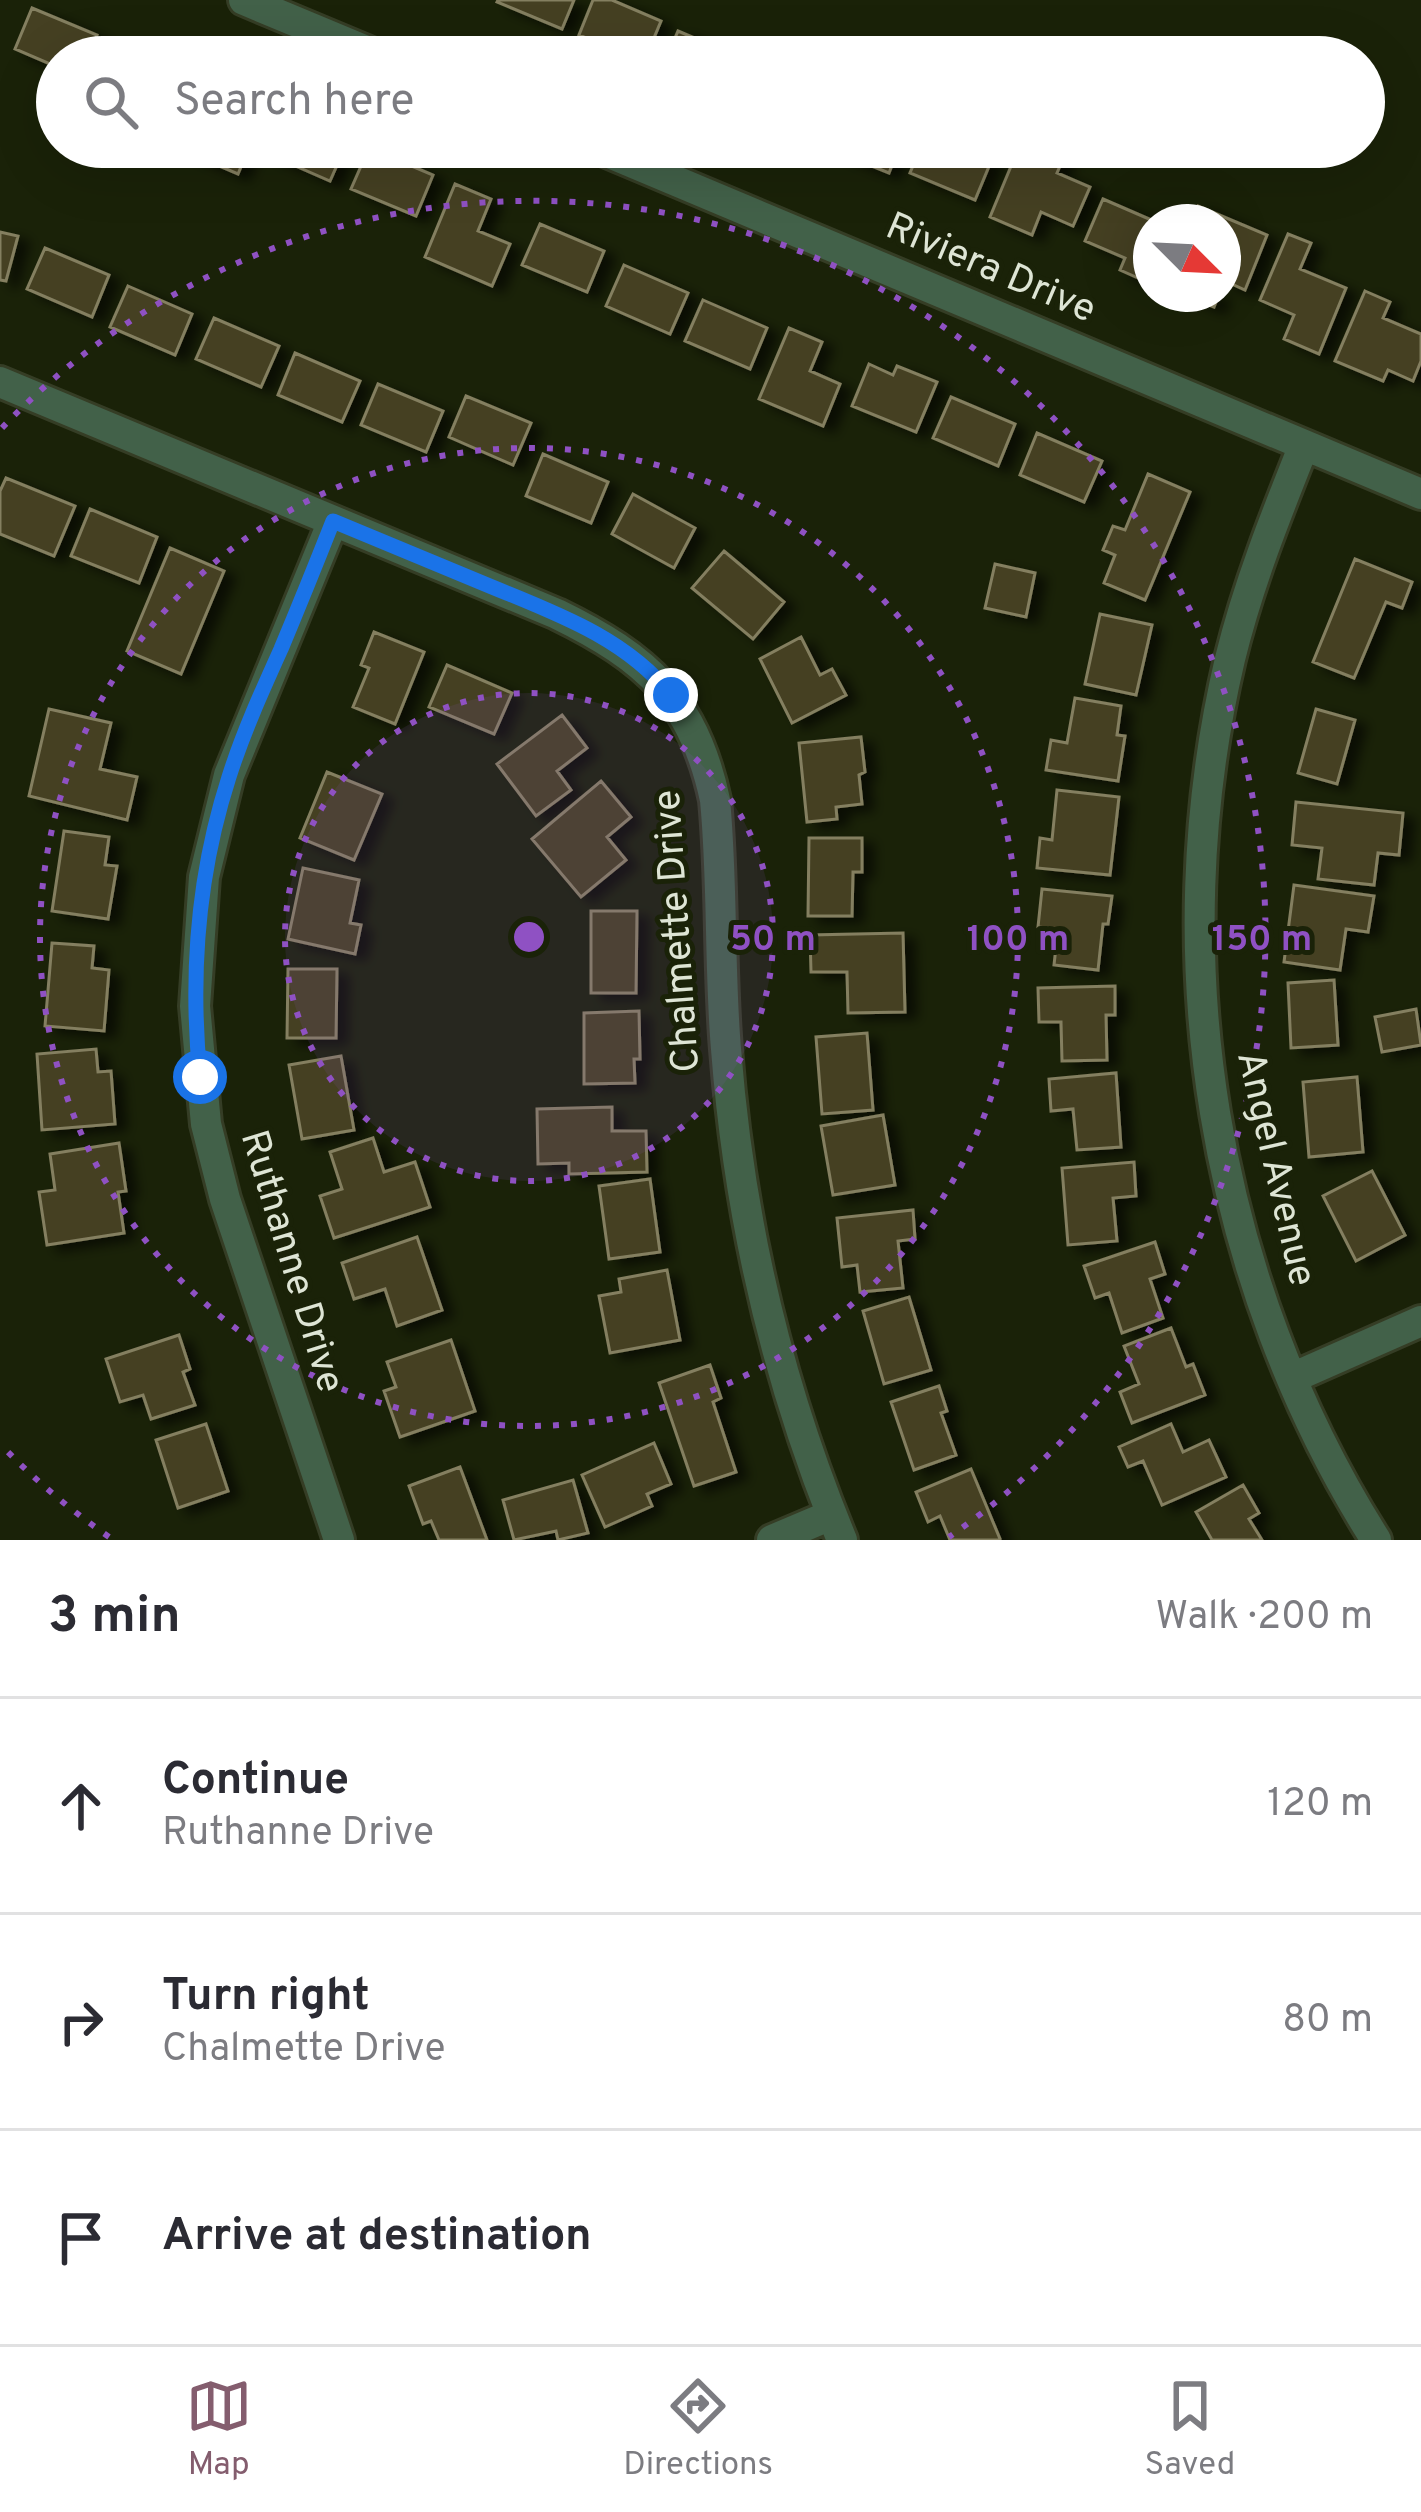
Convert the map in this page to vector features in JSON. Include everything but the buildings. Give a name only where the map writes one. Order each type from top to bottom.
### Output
[{"type":"street","points":[[244,0],[314,13],[349,36]]},
{"type":"street","name":"Riviera Drive","points":[[645,168],[1421,494]]},
{"type":"street","name":"Chalmette Drive","points":[[0,382],[557,614],[612,642],[658,680],[694,734],[715,800],[725,1035],[744,1205],[776,1346],[836,1528]]},
{"type":"street","name":"Angel Avenue","points":[[1304,445],[1260,557],[1230,662],[1205,801],[1198,912],[1209,1076],[1243,1244],[1273,1333],[1323,1450],[1376,1540]]},
{"type":"street","name":"Ruthanne Drive","points":[[333,521],[225,788],[204,877],[195,1006],[204,1111],[225,1199],[339,1540]]},
{"type":"street","points":[[1292,1378],[1421,1321]]},
{"type":"street","points":[[772,1540],[836,1528]]},
{"type":"route","points":[[200,1077],[195,981],[204,877],[216,824],[237,753],[333,521],[588,629],[636,660],[671,695]]}]
